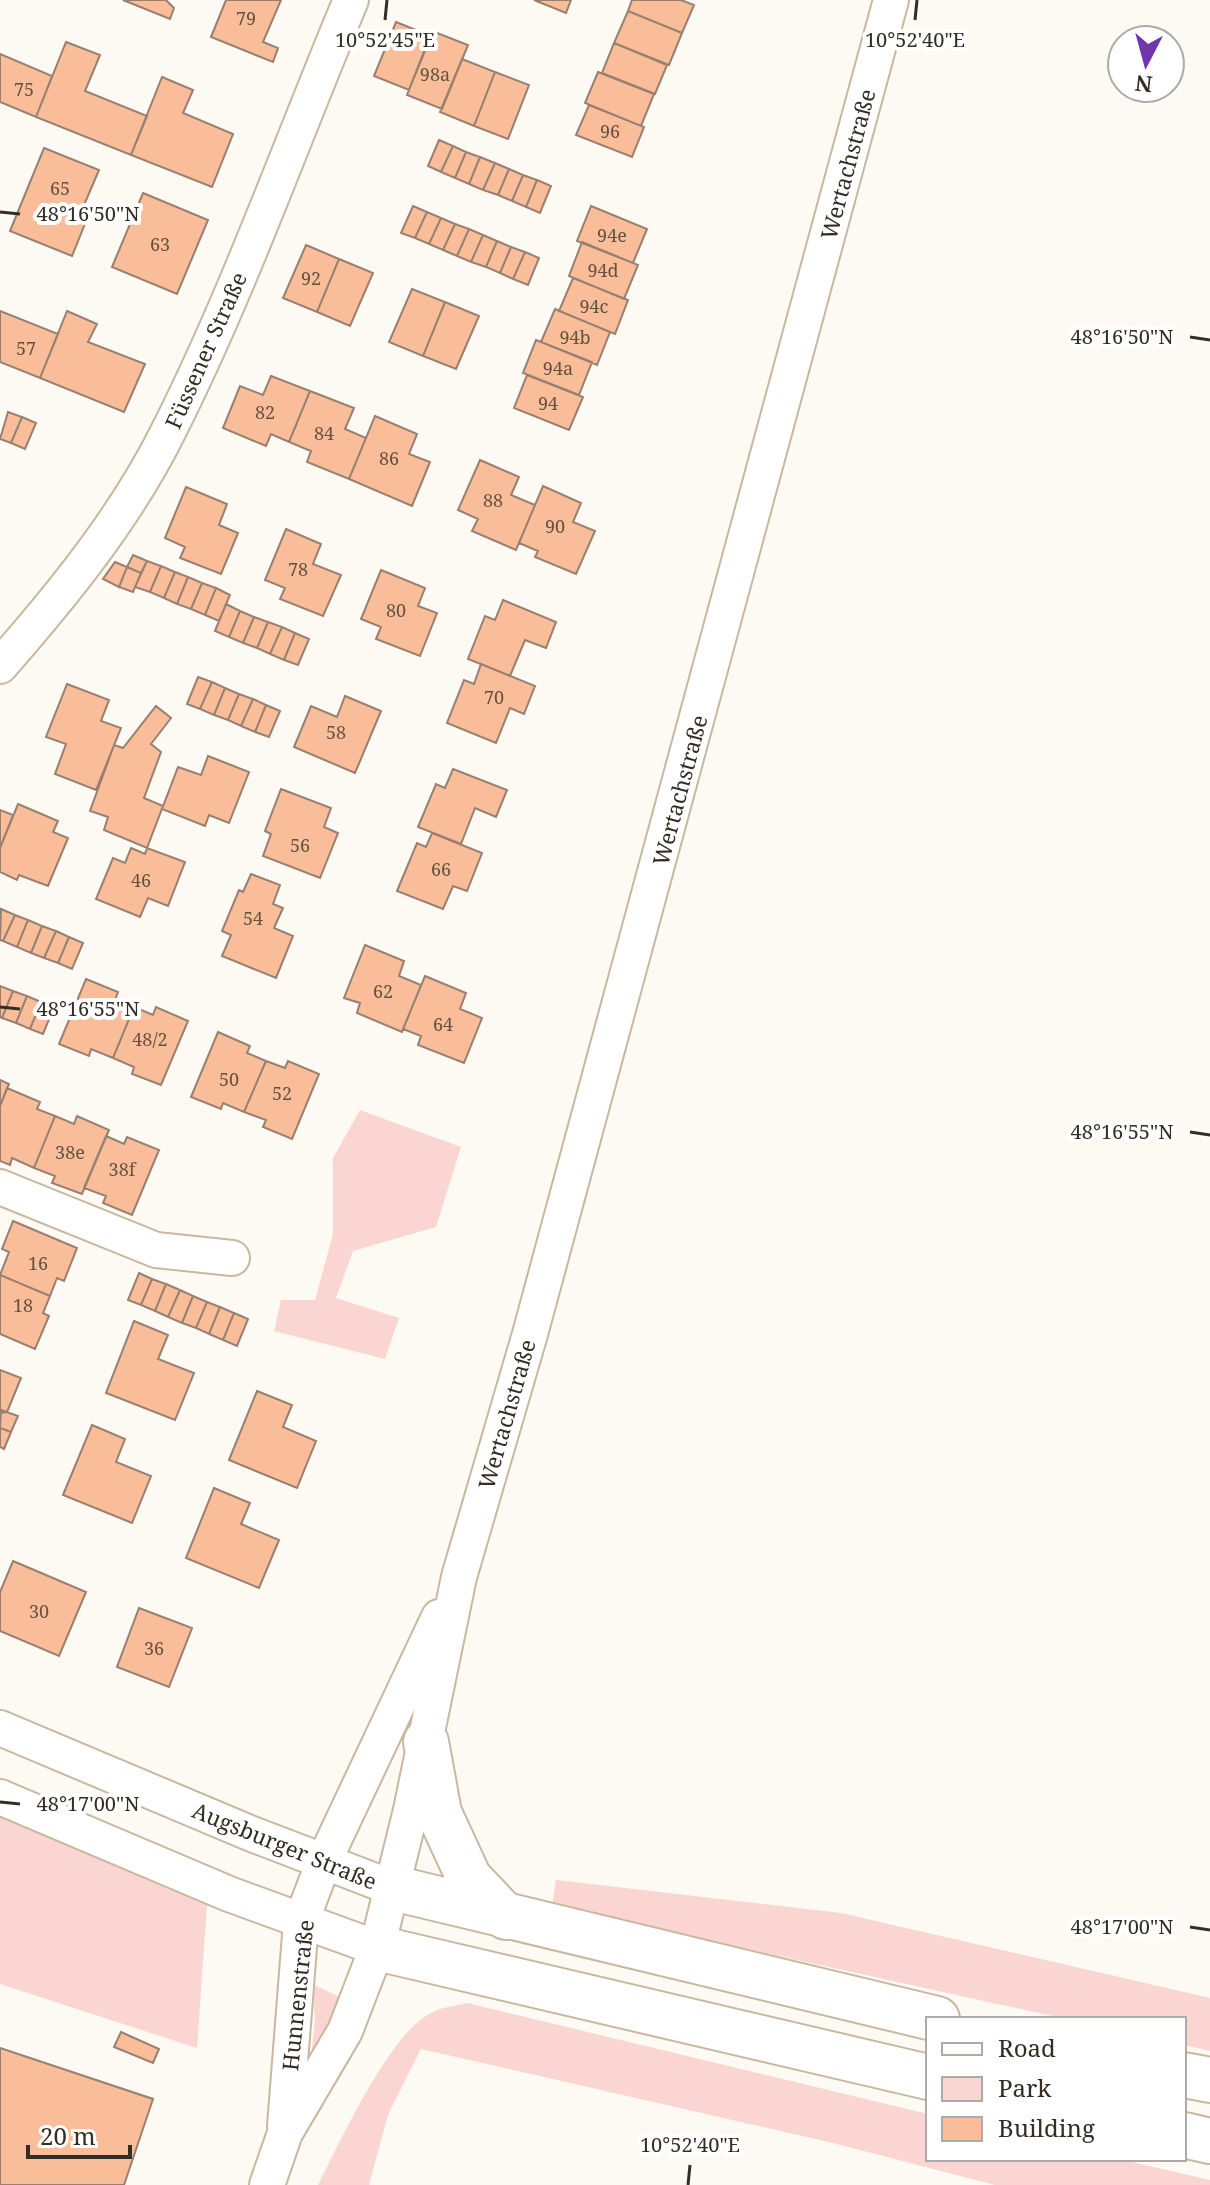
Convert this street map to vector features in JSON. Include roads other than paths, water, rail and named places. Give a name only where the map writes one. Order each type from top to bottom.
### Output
[{"type":"highway","points":[[426,1742],[439,1813],[469,1878],[506,1917]]},
{"type":"highway","points":[[393,1888],[929,2017]]},
{"type":"highway","points":[[377,1948],[926,2077]]},
{"type":"highway","points":[[1186,2075],[1210,2080]]},
{"type":"highway","points":[[1186,2135],[1210,2141]]},
{"type":"street","name":"Füssener Straße","points":[[0,666],[68,588],[168,432],[239,274],[351,0]]},
{"type":"street","name":"Wertachstraße","points":[[377,1948],[426,1742],[459,1577],[530,1334],[891,0]]},
{"type":"street","points":[[0,1187],[156,1250],[232,1258]]},
{"type":"street","name":"Wertachstraße","points":[[324,1861],[459,1577]]},
{"type":"street","name":"Augsburger Straße","points":[[0,1728],[393,1888]]},
{"type":"street","points":[[0,1797],[301,1922],[377,1948]]},
{"type":"street","name":"Hunnenstraße","points":[[285,2133],[301,1922],[324,1861]]},
{"type":"street","name":"Hunnenstraße","points":[[267,2185],[285,2133],[345,2031],[377,1948]]}]
